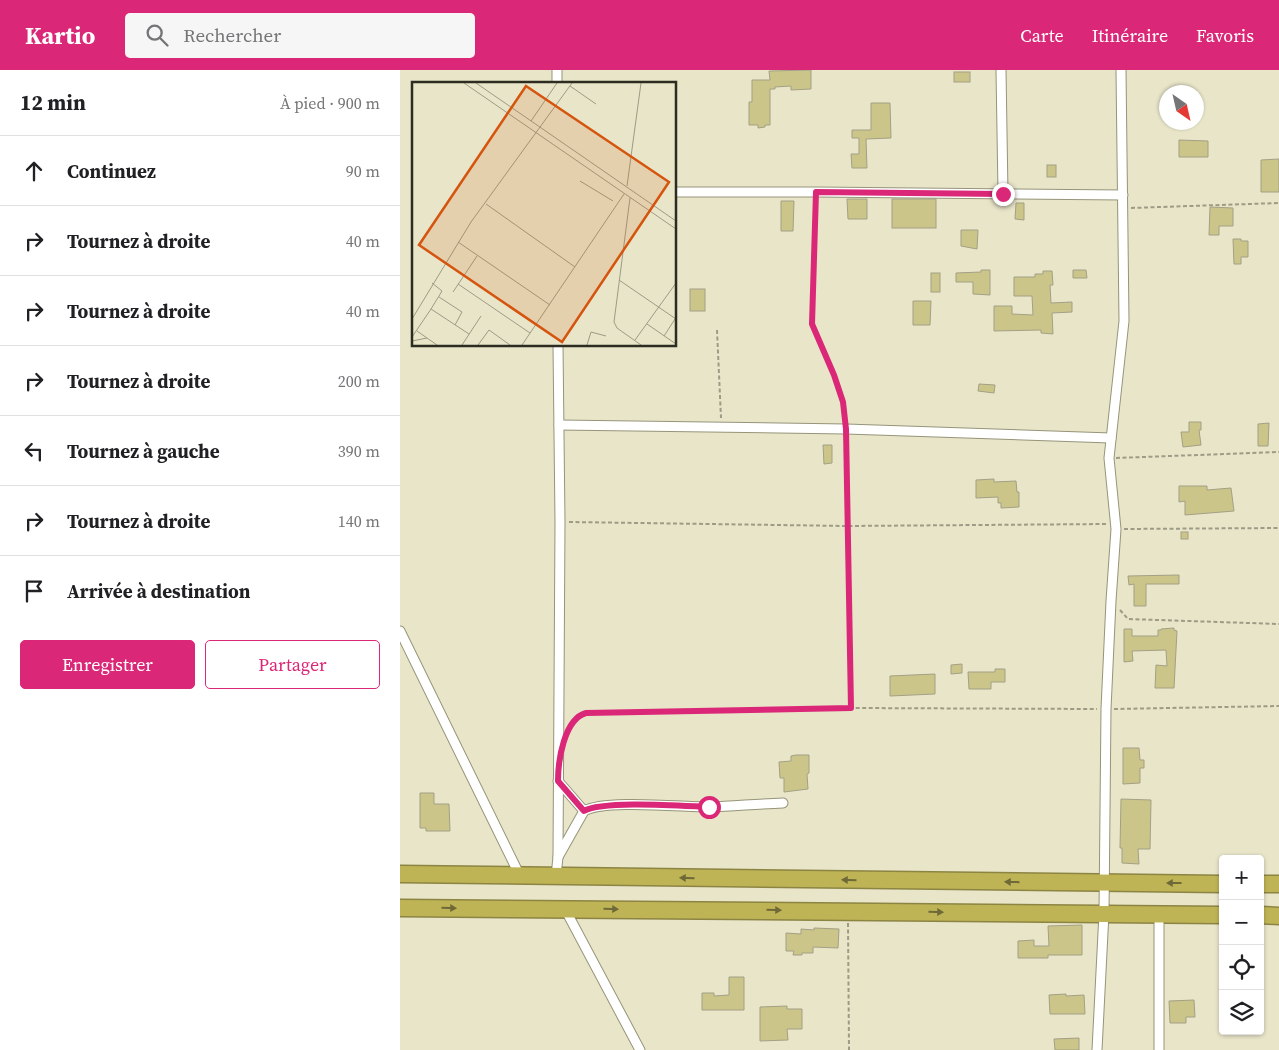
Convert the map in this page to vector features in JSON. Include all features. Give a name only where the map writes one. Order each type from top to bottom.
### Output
[{"type":"highway","points":[[400,874],[1219,884]]},
{"type":"highway","points":[[1264,884],[1279,884]]},
{"type":"highway","points":[[400,908],[1219,915]]},
{"type":"highway","points":[[1264,915],[1279,916]]},
{"type":"street","points":[[1001,70],[1003,194]]},
{"type":"street","points":[[1097,1050],[1104,913],[1106,709],[1116,529],[1109,458],[1124,321],[1121,70]]},
{"type":"street","points":[[676,192],[1123,195]]},
{"type":"street","points":[[556,876],[558,857],[560,522],[558,346]]},
{"type":"street","points":[[559,425],[846,429],[1111,438]]},
{"type":"street","points":[[400,631],[520,876]]},
{"type":"street","points":[[558,781],[584,811]]},
{"type":"street","points":[[558,857],[584,811],[589,808],[609,805],[709,807],[783,803]]},
{"type":"street","points":[[565,908],[640,1050]]},
{"type":"street","points":[[1159,914],[1159,1050]]},
{"type":"path","points":[[816,192],[812,324],[834,375],[843,402],[846,429],[851,708]]},
{"type":"path","points":[[1123,209],[1279,203]]},
{"type":"path","points":[[718,330],[722,427]]},
{"type":"path","points":[[1109,458],[1279,452]]},
{"type":"path","points":[[560,522],[848,526],[1111,524],[1116,529],[1279,528]]},
{"type":"path","points":[[1111,601],[1128,618],[1279,624]]},
{"type":"path","points":[[566,738],[572,723],[580,715],[586,713],[851,708],[1106,709],[1279,706]]},
{"type":"path","points":[[848,911],[850,1050]]},
{"type":"building","points":[[811,70],[811,89],[791,90],[791,86],[770,89],[770,125],[758,128],[758,125],[749,125],[749,102],[752,102],[752,80],[770,80],[769,71]]},
{"type":"building","points":[[954,72],[970,72],[970,82],[954,82]]},
{"type":"building","points":[[871,103],[890,103],[891,138],[866,139],[867,168],[852,168],[851,154],[859,154],[859,138],[852,138],[852,130],[871,130]]},
{"type":"building","points":[[1179,140],[1208,141],[1208,157],[1179,157]]},
{"type":"building","points":[[1279,159],[1279,192],[1261,192],[1261,160]]},
{"type":"building","points":[[1047,165],[1056,165],[1056,177],[1047,177]]},
{"type":"building","points":[[847,199],[867,199],[867,219],[848,219]]},
{"type":"building","points":[[892,199],[936,199],[936,228],[892,228]]},
{"type":"building","points":[[781,201],[794,201],[793,231],[781,231]]},
{"type":"building","points":[[1016,203],[1024,203],[1024,220],[1015,219]]},
{"type":"building","points":[[1210,207],[1233,208],[1233,226],[1219,226],[1219,235],[1209,235]]},
{"type":"building","points":[[961,230],[978,230],[977,249],[961,246]]},
{"type":"building","points":[[1233,239],[1248,241],[1248,257],[1241,257],[1241,264],[1234,264]]},
{"type":"building","points":[[981,270],[990,270],[990,295],[973,294],[973,282],[956,282],[956,273],[981,272]]},
{"type":"building","points":[[1073,270],[1086,270],[1087,278],[1073,278]]},
{"type":"building","points":[[1043,271],[1052,271],[1053,285],[1050,285],[1051,303],[1072,302],[1072,312],[1052,313],[1053,334],[1041,333],[1041,330],[994,331],[994,306],[1012,306],[1012,314],[1033,315],[1032,296],[1014,296],[1014,277],[1035,277],[1035,274],[1043,274]]},
{"type":"building","points":[[931,273],[940,273],[940,292],[931,292]]},
{"type":"building","points":[[690,289],[705,289],[705,311],[690,311]]},
{"type":"building","points":[[913,301],[931,301],[930,325],[913,325]]},
{"type":"building","points":[[979,384],[995,385],[994,393],[978,391]]},
{"type":"building","points":[[1189,422],[1201,422],[1201,430],[1199,430],[1201,445],[1183,447],[1181,432],[1189,432]]},
{"type":"building","points":[[1269,423],[1268,446],[1258,446],[1258,424]]},
{"type":"building","points":[[823,445],[832,445],[832,463],[824,464]]},
{"type":"building","points":[[994,479],[994,482],[1016,481],[1017,492],[1019,492],[1019,507],[1001,508],[1001,503],[998,503],[998,497],[976,498],[976,480]]},
{"type":"building","points":[[1179,486],[1207,486],[1207,490],[1231,488],[1234,511],[1185,515],[1185,501],[1179,502]]},
{"type":"building","points":[[1181,532],[1188,532],[1188,539],[1181,539]]},
{"type":"building","points":[[1179,575],[1179,584],[1146,584],[1146,606],[1134,606],[1134,584],[1129,585],[1128,576]]},
{"type":"building","points":[[1174,628],[1177,631],[1174,688],[1155,688],[1156,665],[1167,666],[1166,650],[1132,651],[1133,661],[1124,662],[1124,629],[1132,629],[1132,636],[1158,636],[1158,630]]},
{"type":"building","points":[[962,664],[962,673],[951,674],[951,665]]},
{"type":"building","points":[[995,669],[1005,669],[1005,682],[991,682],[991,689],[969,689],[968,672],[995,672]]},
{"type":"building","points":[[935,674],[935,694],[890,696],[890,676]]},
{"type":"building","points":[[1123,748],[1139,748],[1140,760],[1144,760],[1144,768],[1140,768],[1140,783],[1123,784]]},
{"type":"building","points":[[809,755],[808,789],[784,792],[784,778],[780,778],[779,762],[791,761],[791,756]]},
{"type":"building","points":[[420,793],[434,793],[434,804],[449,804],[450,831],[426,831],[426,828],[420,828]]},
{"type":"building","points":[[1121,799],[1151,800],[1150,849],[1138,849],[1139,864],[1122,863],[1122,848],[1120,848]]},
{"type":"building","points":[[1082,925],[1082,955],[1048,955],[1048,958],[1018,958],[1018,941],[1034,940],[1034,946],[1049,946],[1048,926]]},
{"type":"building","points":[[814,928],[839,929],[838,948],[813,947],[813,953],[802,953],[802,955],[793,955],[794,951],[786,951],[786,933],[801,934],[801,929],[814,930]]},
{"type":"building","points":[[729,977],[744,977],[744,1010],[702,1010],[702,993],[714,993],[714,996],[729,995]]},
{"type":"building","points":[[1066,994],[1066,996],[1084,995],[1085,1014],[1050,1014],[1049,995]]},
{"type":"building","points":[[1194,1000],[1195,1017],[1186,1017],[1186,1023],[1170,1023],[1169,1001]]},
{"type":"building","points":[[787,1006],[787,1009],[802,1009],[802,1029],[787,1029],[788,1040],[760,1041],[760,1007]]},
{"type":"building","points":[[1079,1038],[1079,1050],[1055,1050],[1054,1039]]},
{"type":"route","points":[[709,807],[609,805],[589,808],[584,811],[558,781],[558,762],[572,723],[580,715],[586,713],[851,708],[846,429],[843,402],[834,375],[812,324],[816,192],[1003,194]]}]
